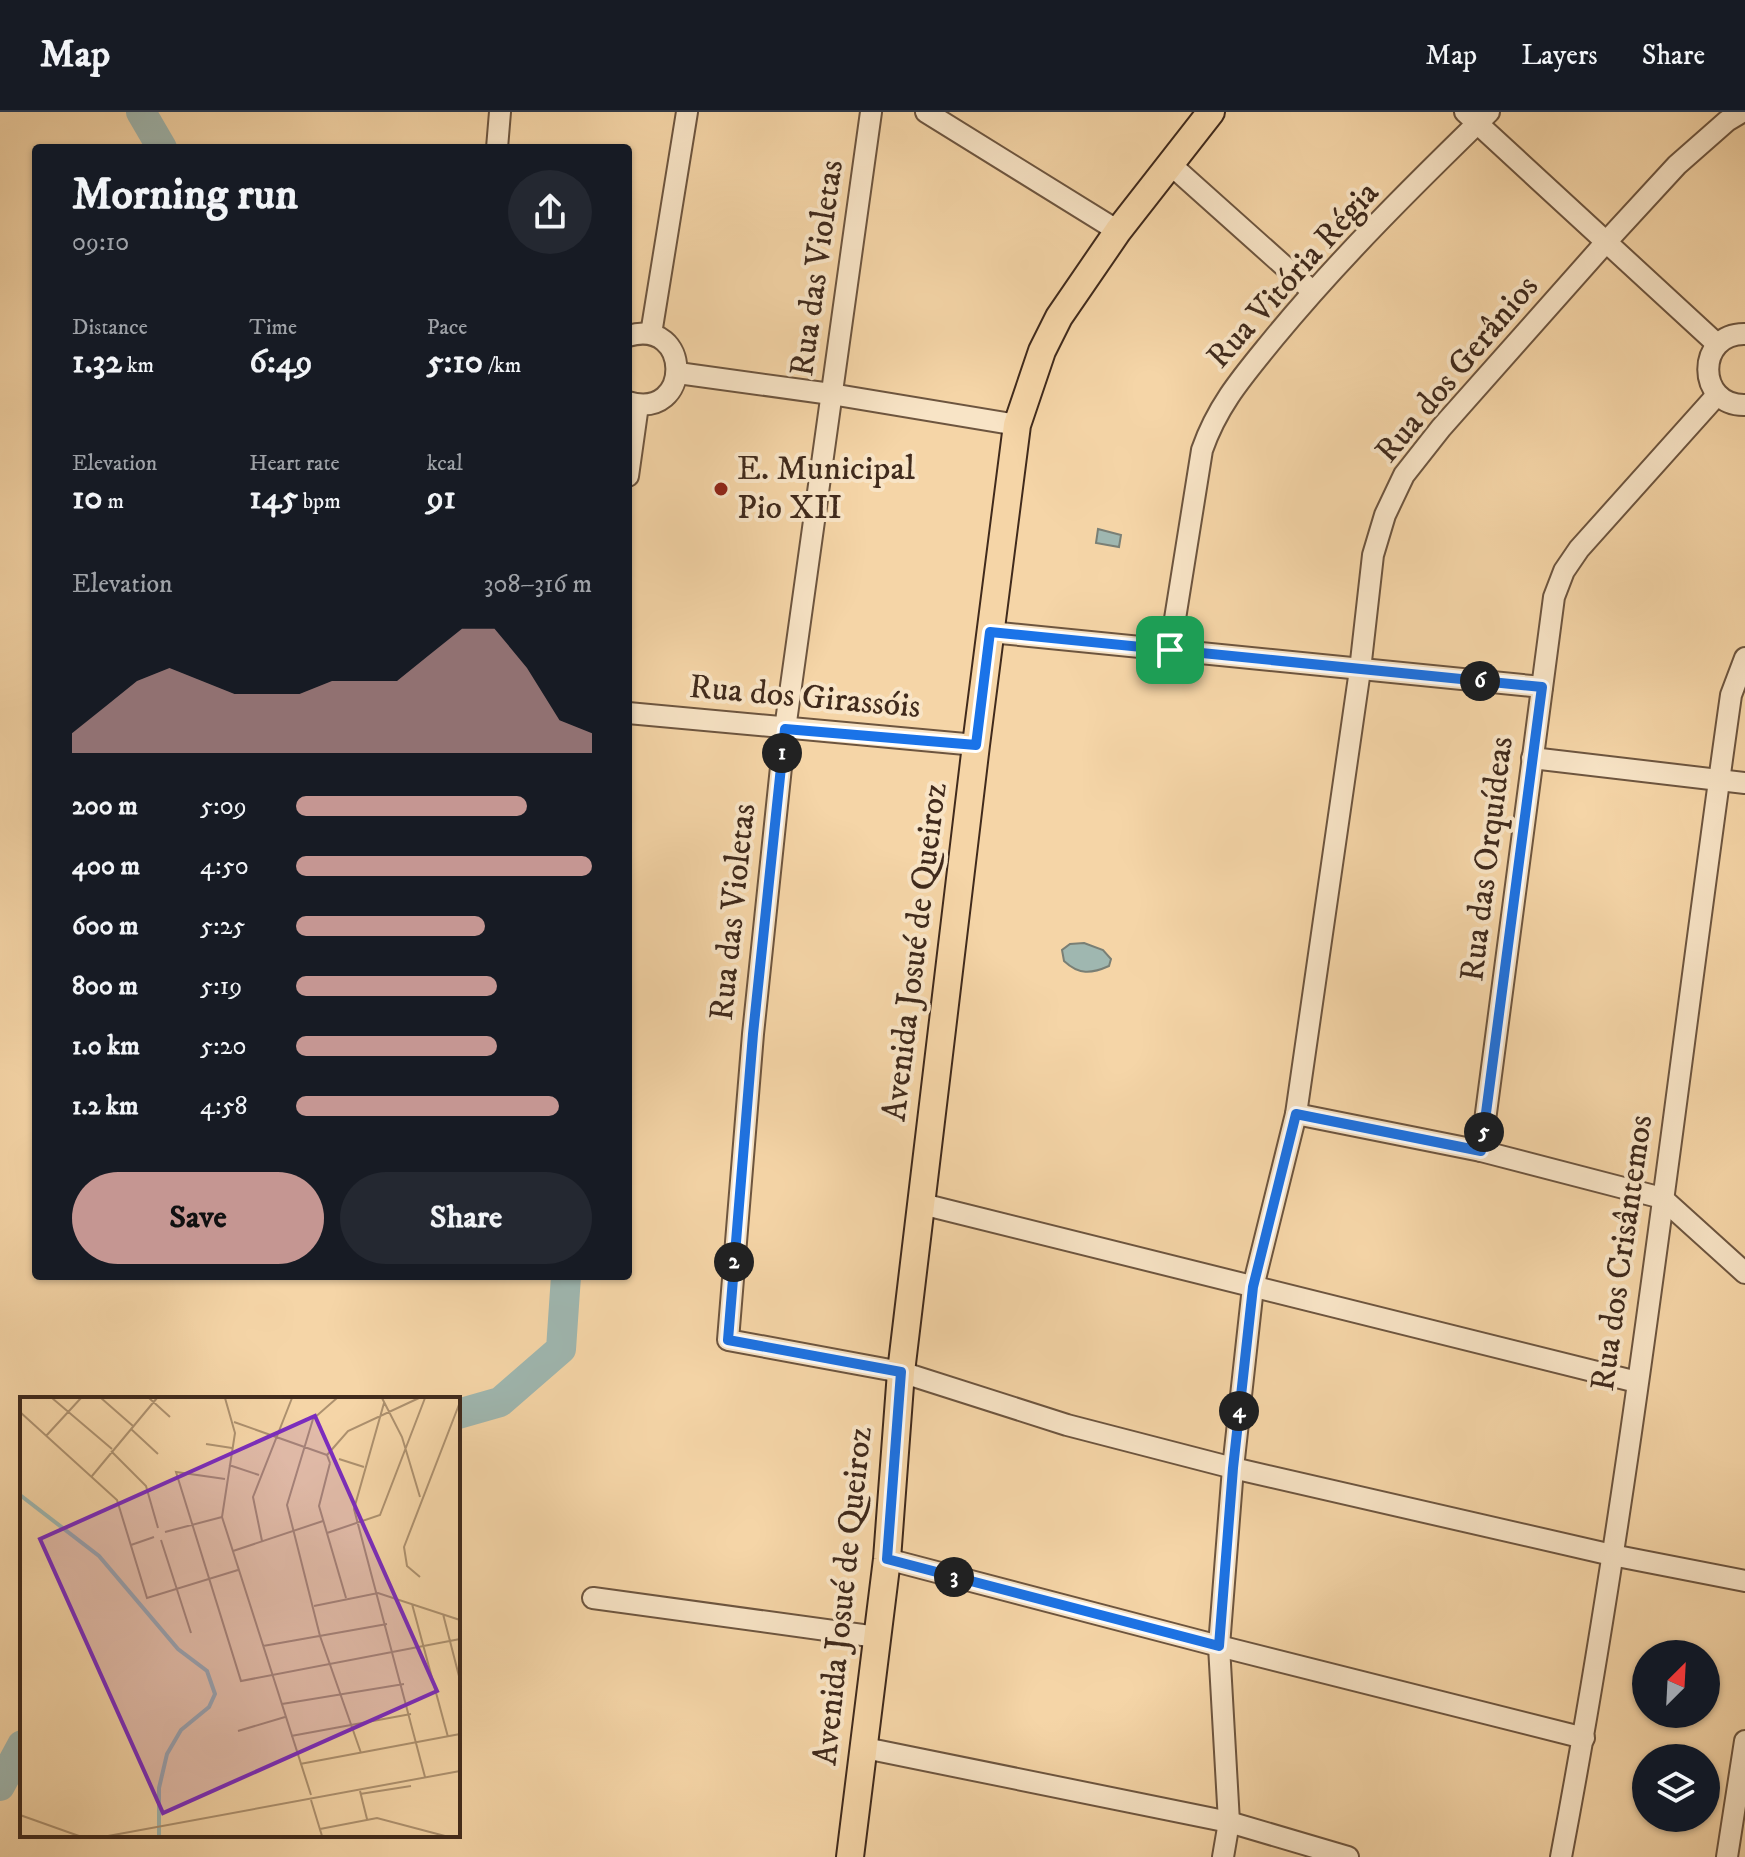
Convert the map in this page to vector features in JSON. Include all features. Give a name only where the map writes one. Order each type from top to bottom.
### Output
[{"type":"main road","name":"Avenida Josué de Queiroz","points":[[850,1857],[887,1559],[901,1372],[1017,425],[1042,351],[1059,317],[1118,231],[1211,112]]},
{"type":"street","points":[[497,144],[500,112]]},
{"type":"street","points":[[651,334],[687,112]]},
{"type":"street","name":"Rua das Violetas","points":[[871,112],[785,729],[753,1034],[728,1340],[901,1372]]},
{"type":"street","points":[[926,112],[1118,231]]},
{"type":"street","name":"Rua dos Gerânios","points":[[1223,1857],[1229,1822],[1219,1646],[1233,1468],[1253,1287],[1296,1114],[1360,670],[1373,555],[1385,515],[1404,475],[1441,428],[1677,165],[1727,121],[1742,112]]},
{"type":"street","points":[[1477,116],[1717,344]]},
{"type":"street","name":"Rua Vitória Régia","points":[[1170,650],[1202,450],[1212,422],[1228,395],[1312,291],[1477,116]]},
{"type":"street","points":[[1170,164],[1312,291]]},
{"type":"street","points":[[632,336],[651,334],[665,342],[673,351],[678,373],[674,386],[665,397],[652,404],[633,404]]},
{"type":"street","points":[[1745,334],[1727,337],[1717,344],[1707,365],[1708,376],[1717,395],[1728,402],[1745,405]]},
{"type":"street","points":[[678,373],[831,394],[1017,425]]},
{"type":"street","name":"Rua das Orquídeas","points":[[1481,1151],[1554,597],[1564,571],[1579,549],[1717,395]]},
{"type":"street","points":[[990,632],[1542,687]]},
{"type":"street","name":"Rua dos Crisântemos","points":[[1561,1857],[1584,1738],[1612,1555],[1731,695],[1745,658]]},
{"type":"street","name":"Rua dos Girassóis","points":[[632,713],[976,745]]},
{"type":"street","points":[[1532,758],[1745,783]]},
{"type":"street","points":[[1296,1114],[1481,1151],[1662,1198],[1745,1273]]},
{"type":"street","points":[[922,1204],[1637,1382]]},
{"type":"street","points":[[901,1372],[1067,1425],[1233,1468],[1612,1555],[1745,1581]]},
{"type":"street","points":[[887,1559],[1584,1738]]},
{"type":"street","points":[[593,1598],[877,1637]]},
{"type":"street","points":[[1727,1857],[1745,1741]]},
{"type":"street","points":[[865,1748],[1229,1822],[1348,1857]]},
{"type":"water","points":[[1098,529],[1121,535],[1119,547],[1096,543]]},
{"type":"water","points":[[1084,943],[1103,950],[1111,959],[1109,966],[1085,972],[1064,961],[1062,950],[1070,944]]},
{"type":"waterway","points":[[141,112],[160,144]]},
{"type":"waterway","points":[[460,1413],[500,1402],[561,1349],[566,1280]]},
{"type":"waterway","points":[[0,1786],[20,1749]]},
{"type":"place","name":"E. Municipal Pio XII","points":[[721,489]]},
{"type":"route","points":[[990,632],[1170,650],[1542,687],[1481,1151],[1296,1114],[1253,1287],[1233,1468],[1219,1646],[887,1559],[901,1372],[728,1340],[753,1034],[785,729],[976,745],[990,632]]}]
